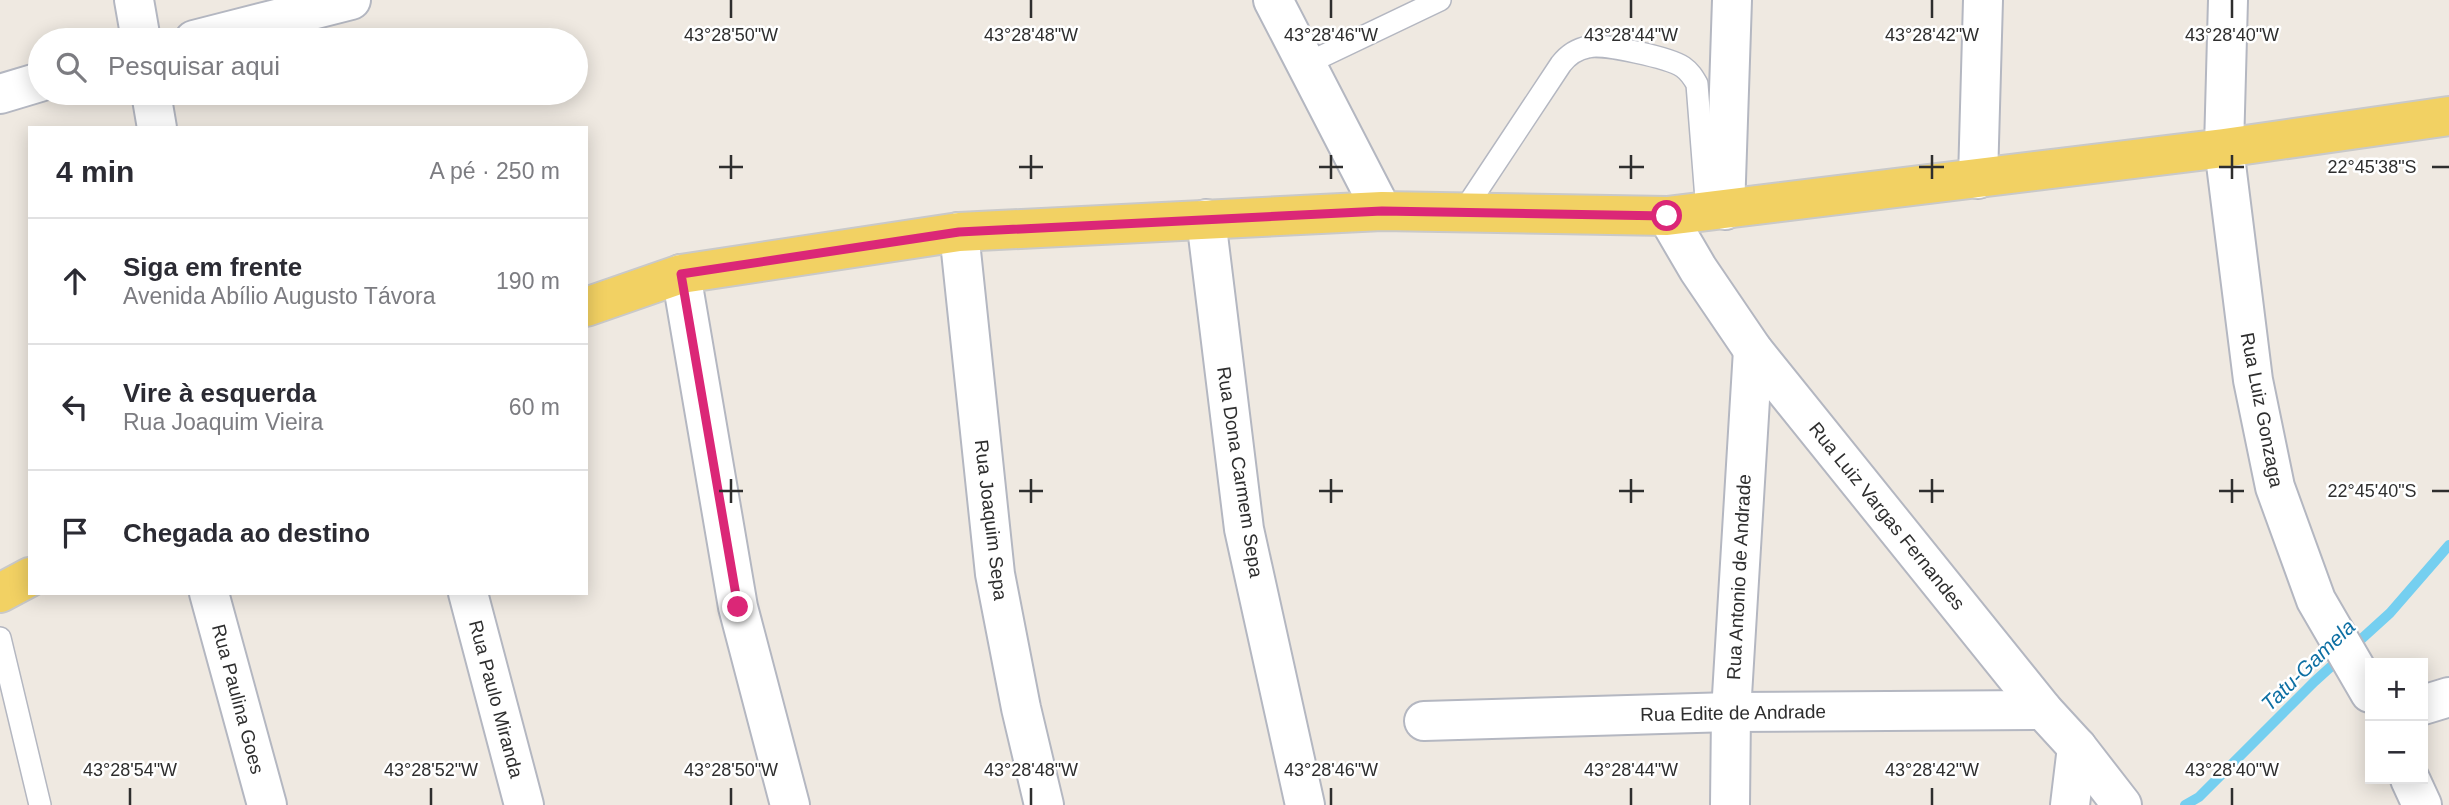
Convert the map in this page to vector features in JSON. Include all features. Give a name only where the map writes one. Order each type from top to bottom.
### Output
[{"type":"main road","points":[[588,306],[681,274],[959,232],[1382,211],[1667,216],[2224,148],[2449,117]]},
{"type":"main road","points":[[0,593],[28,578]]},
{"type":"street","points":[[134,0],[139,28]]},
{"type":"street","points":[[241,28],[351,0]]},
{"type":"street","points":[[1273,0],[1382,211]]},
{"type":"street","points":[[1716,211],[1732,0]]},
{"type":"street","points":[[1978,178],[1983,0]]},
{"type":"street","name":"Rua Luiz Gonzaga","points":[[2228,0],[2224,148],[2253,380],[2275,487],[2316,600],[2365,683]]},
{"type":"street","points":[[0,94],[28,86]]},
{"type":"street","points":[[153,105],[157,126]]},
{"type":"street","name":"Rua Luiz Vargas Fernandes","points":[[1667,216],[1698,270],[1753,350],[2042,710],[2077,747],[2121,803]]},
{"type":"street","name":"Rua Dona Carmem Sepa","points":[[1206,219],[1244,529],[1306,805]]},
{"type":"street","name":"Rua Joaquim Sepa","points":[[959,232],[995,573],[1021,708],[1044,805]]},
{"type":"street","points":[[681,274],[738,607],[790,805]]},
{"type":"street","name":"Rua Antonio de Andrade","points":[[1730,805],[1731,712],[1753,350]]},
{"type":"street","name":"Rua Paulina Goes","points":[[210,595],[267,805]]},
{"type":"street","name":"Rua Paulo Miranda","points":[[469,595],[524,805]]},
{"type":"street","points":[[2428,703],[2449,697]]},
{"type":"street","name":"Rua Edite de Andrade","points":[[1424,721],[1731,712],[2042,710]]},
{"type":"street","points":[[2070,805],[2077,747]]},
{"type":"street","points":[[2412,784],[2422,805]]},
{"type":"lane","points":[[1306,64],[1440,0]]},
{"type":"lane","points":[[1463,212],[1560,64],[1577,50],[1601,45],[1668,60],[1692,75],[1697,84],[1716,211]]},
{"type":"lane","points":[[0,638],[40,805]]},
{"type":"waterway","name":"Tatu-Gamela","points":[[2185,805],[2199,797],[2314,682],[2390,613],[2449,545]]},
{"type":"route","points":[[738,607],[681,274],[959,232],[1382,211],[1667,216]]}]
